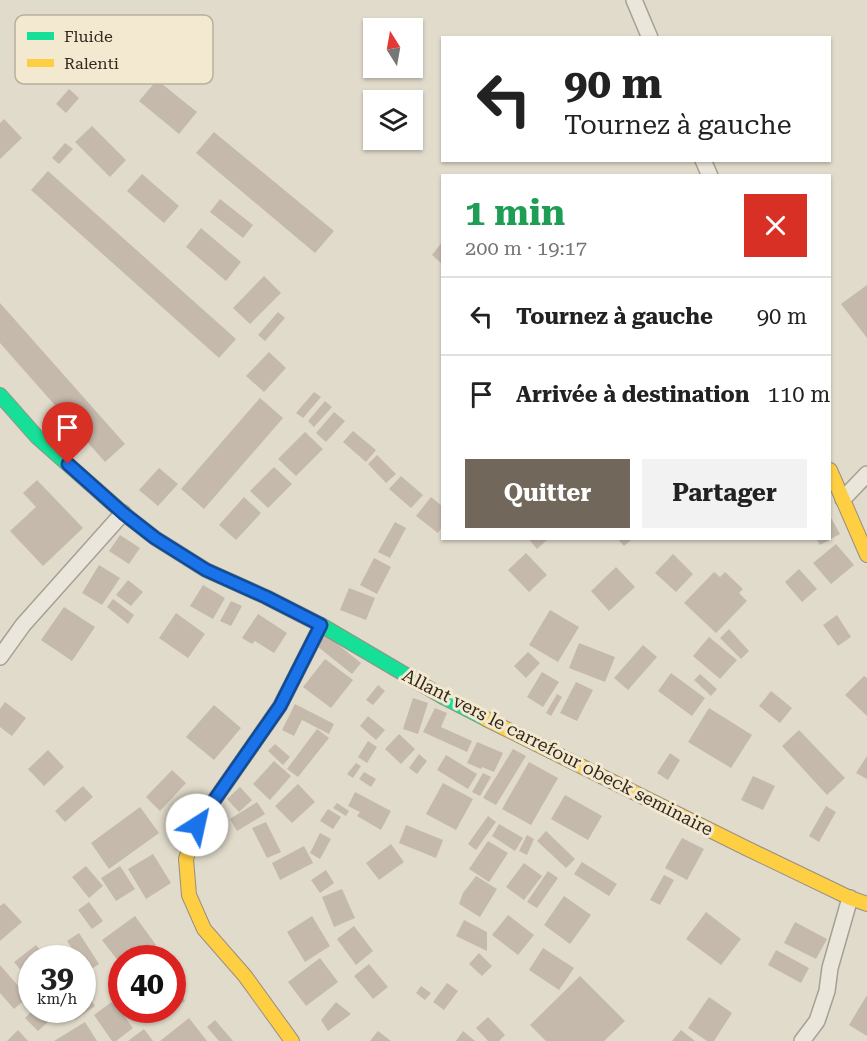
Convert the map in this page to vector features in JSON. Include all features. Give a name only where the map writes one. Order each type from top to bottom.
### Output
[{"type":"street","points":[[634,0],[649,36]]},
{"type":"street","name":"Allant vers le carrefour obeck seminaire","points":[[0,395],[37,437],[123,513],[155,538],[206,570],[321,625],[445,698],[746,848],[867,904]]},
{"type":"street","points":[[831,472],[867,555]]},
{"type":"street","points":[[843,499],[867,474]]},
{"type":"street","points":[[0,657],[23,625],[123,513]]},
{"type":"street","points":[[292,1041],[245,976],[204,929],[189,895],[186,859],[197,825],[280,706],[321,625]]},
{"type":"street","points":[[802,1041],[817,1020],[828,991],[830,968],[850,898]]},
{"type":"building","points":[[154,84],[162,84],[197,112],[179,134],[139,101]]},
{"type":"building","points":[[69,89],[79,98],[66,113],[56,104]]},
{"type":"building","points":[[4,119],[22,138],[0,159],[0,123]]},
{"type":"building","points":[[92,126],[126,160],[110,177],[75,142]]},
{"type":"building","points":[[214,132],[334,231],[315,253],[196,153]]},
{"type":"building","points":[[65,143],[73,149],[59,164],[52,158]]},
{"type":"building","points":[[48,171],[236,339],[219,358],[31,190]]},
{"type":"building","points":[[142,174],[179,206],[164,223],[127,191]]},
{"type":"building","points":[[220,199],[253,225],[243,238],[210,212]]},
{"type":"building","points":[[201,228],[241,262],[226,281],[186,247]]},
{"type":"building","points":[[441,243],[441,263],[432,255]]},
{"type":"building","points":[[264,276],[281,293],[250,324],[233,308]]},
{"type":"building","points":[[867,285],[867,338],[841,304]]},
{"type":"building","points":[[0,303],[125,444],[105,462],[0,343]]},
{"type":"building","points":[[278,312],[285,318],[265,341],[258,335]]},
{"type":"building","points":[[269,352],[286,368],[264,392],[246,376]]},
{"type":"building","points":[[314,392],[321,397],[303,418],[296,413]]},
{"type":"building","points":[[260,398],[283,418],[204,509],[181,489]]},
{"type":"building","points":[[325,401],[332,407],[314,427],[308,421]]},
{"type":"building","points":[[334,412],[345,421],[326,442],[316,433]]},
{"type":"building","points":[[353,431],[376,450],[366,462],[343,442]]},
{"type":"building","points":[[305,432],[323,449],[296,476],[278,459]]},
{"type":"building","points":[[377,455],[396,474],[386,483],[368,464]]},
{"type":"building","points":[[274,467],[292,484],[268,508],[250,491]]},
{"type":"building","points":[[159,468],[178,484],[158,506],[139,490]]},
{"type":"building","points":[[401,476],[423,495],[411,508],[389,489]]},
{"type":"building","points":[[37,480],[83,528],[43,566],[10,531],[36,507],[23,493]]},
{"type":"building","points":[[244,497],[261,513],[236,540],[219,525]]},
{"type":"building","points":[[431,497],[441,505],[441,528],[438,533],[416,516]]},
{"type":"building","points":[[831,518],[840,534],[831,539]]},
{"type":"building","points":[[395,522],[406,528],[390,558],[378,552]]},
{"type":"building","points":[[120,535],[140,548],[129,564],[109,551]]},
{"type":"building","points":[[530,540],[547,540],[537,549]]},
{"type":"building","points":[[619,540],[631,540],[624,546]]},
{"type":"building","points":[[817,540],[829,540],[820,545]]},
{"type":"building","points":[[836,544],[854,565],[831,584],[813,563]]},
{"type":"building","points":[[526,553],[547,575],[529,592],[508,570]]},
{"type":"building","points":[[673,554],[693,574],[676,592],[655,573]]},
{"type":"building","points":[[374,558],[391,567],[377,594],[360,585]]},
{"type":"building","points":[[99,565],[120,578],[102,605],[82,593]]},
{"type":"building","points":[[616,567],[635,587],[609,611],[591,591]]},
{"type":"building","points":[[799,569],[817,589],[802,602],[785,582]]},
{"type":"building","points":[[714,572],[720,577],[725,572],[743,589],[739,593],[747,601],[716,633],[684,603]]},
{"type":"building","points":[[128,580],[143,592],[131,606],[116,595]]},
{"type":"building","points":[[203,585],[225,598],[213,619],[190,606]]},
{"type":"building","points":[[349,588],[375,598],[366,620],[340,610]]},
{"type":"building","points":[[113,599],[134,615],[128,624],[107,607]]},
{"type":"building","points":[[231,601],[242,606],[231,626],[220,621]]},
{"type":"building","points":[[64,607],[95,627],[72,661],[41,640]]},
{"type":"building","points":[[550,610],[579,627],[558,662],[529,645]]},
{"type":"building","points":[[176,613],[205,634],[188,658],[159,638]]},
{"type":"building","points":[[258,614],[287,633],[274,653],[255,641],[252,644],[242,638]]},
{"type":"building","points":[[837,615],[851,637],[838,646],[823,625]]},
{"type":"building","points":[[729,629],[749,651],[741,659],[720,638]]},
{"type":"building","points":[[326,635],[361,663],[352,674],[317,646]]},
{"type":"building","points":[[709,637],[737,660],[720,679],[693,656]]},
{"type":"building","points":[[579,643],[615,657],[605,682],[569,668]]},
{"type":"building","points":[[643,645],[657,657],[628,690],[614,678]]},
{"type":"building","points":[[528,652],[540,663],[526,678],[514,666]]},
{"type":"building","points":[[325,659],[353,680],[331,708],[303,687]]},
{"type":"building","points":[[542,672],[559,682],[543,707],[527,697]]},
{"type":"building","points":[[671,673],[705,698],[692,716],[658,691]]},
{"type":"building","points":[[700,674],[717,689],[711,696],[694,680]]},
{"type":"building","points":[[864,676],[867,678],[867,716],[845,695]]},
{"type":"building","points":[[576,682],[593,690],[577,721],[560,713]]},
{"type":"building","points":[[378,685],[385,691],[373,705],[366,700]]},
{"type":"building","points":[[771,691],[792,708],[780,723],[759,706]]},
{"type":"building","points":[[557,694],[562,697],[551,716],[546,713]]},
{"type":"building","points":[[413,698],[428,703],[418,734],[403,729]]},
{"type":"building","points":[[5,702],[26,718],[12,736],[0,727],[0,709]]},
{"type":"building","points":[[295,704],[334,724],[329,734],[302,720],[294,736],[282,730]]},
{"type":"building","points":[[214,705],[241,728],[214,760],[186,737]]},
{"type":"building","points":[[435,708],[447,713],[441,727],[472,741],[467,752],[423,732]]},
{"type":"building","points":[[709,708],[752,735],[731,768],[688,742]]},
{"type":"building","points":[[368,716],[385,730],[376,740],[360,726]]},
{"type":"building","points":[[317,729],[329,738],[298,777],[287,769]]},
{"type":"building","points":[[799,730],[845,778],[827,795],[782,746]]},
{"type":"building","points":[[399,734],[415,749],[401,764],[385,749]]},
{"type":"building","points":[[368,741],[377,747],[367,763],[358,757]]},
{"type":"building","points":[[477,742],[503,753],[494,772],[467,763]]},
{"type":"building","points":[[275,744],[290,757],[283,765],[268,751]]},
{"type":"building","points":[[513,749],[526,756],[496,805],[483,798]]},
{"type":"building","points":[[48,750],[64,767],[44,786],[28,769]]},
{"type":"building","points":[[670,753],[680,760],[668,780],[657,773]]},
{"type":"building","points":[[419,754],[427,761],[417,774],[409,768]]},
{"type":"building","points":[[446,755],[477,774],[468,789],[437,770]]},
{"type":"building","points":[[867,756],[867,779],[856,773]]},
{"type":"building","points":[[274,761],[291,776],[270,800],[253,784]]},
{"type":"building","points":[[529,762],[558,778],[531,825],[502,809]]},
{"type":"building","points":[[356,763],[361,766],[353,778],[347,774]]},
{"type":"building","points":[[172,770],[186,783],[160,811],[146,797]]},
{"type":"building","points":[[364,772],[376,779],[371,787],[359,779]]},
{"type":"building","points":[[483,773],[491,777],[480,796],[472,792]]},
{"type":"building","points":[[753,776],[775,786],[763,810],[741,800]]},
{"type":"building","points":[[443,783],[473,799],[456,830],[426,814]]},
{"type":"building","points":[[298,784],[315,802],[292,823],[275,806]]},
{"type":"building","points":[[83,786],[93,797],[65,822],[55,811]]},
{"type":"building","points":[[240,787],[252,800],[239,812],[227,799]]},
{"type":"building","points":[[355,792],[391,811],[381,830],[357,816],[360,812],[348,806]]},
{"type":"building","points":[[565,795],[602,816],[588,840],[551,819]]},
{"type":"building","points":[[257,802],[265,814],[237,831],[230,819]]},
{"type":"building","points":[[337,803],[349,811],[346,816],[333,808]]},
{"type":"building","points":[[826,806],[836,812],[819,842],[809,836]]},
{"type":"building","points":[[140,807],[159,833],[109,869],[91,843]]},
{"type":"building","points":[[328,809],[341,817],[333,829],[320,821]]},
{"type":"building","points":[[488,816],[496,822],[476,850],[468,844]]},
{"type":"building","points":[[266,822],[281,852],[267,858],[252,828]]},
{"type":"building","points":[[499,824],[523,838],[515,851],[492,836]]},
{"type":"building","points":[[406,825],[443,840],[436,858],[399,843]]},
{"type":"building","points":[[546,831],[575,859],[566,868],[537,841]]},
{"type":"building","points":[[320,833],[331,839],[320,859],[310,853]]},
{"type":"building","points":[[527,835],[534,839],[527,855],[519,851]]},
{"type":"building","points":[[682,838],[704,849],[687,880],[665,868]]},
{"type":"building","points":[[488,841],[508,853],[489,882],[469,869]]},
{"type":"building","points":[[391,844],[404,862],[379,880],[366,863]]},
{"type":"building","points":[[304,846],[313,863],[280,880],[272,863]]},
{"type":"building","points":[[153,854],[171,883],[146,899],[128,869]]},
{"type":"building","points":[[582,862],[617,884],[609,896],[574,874]]},
{"type":"building","points":[[524,863],[542,876],[524,900],[506,887]]},
{"type":"building","points":[[86,866],[103,886],[89,898],[72,877]]},
{"type":"building","points":[[120,866],[135,889],[116,901],[101,878]]},
{"type":"building","points":[[326,870],[334,883],[320,893],[311,880]]},
{"type":"building","points":[[548,871],[558,878],[537,908],[527,902]]},
{"type":"building","points":[[664,875],[674,880],[660,905],[650,900]]},
{"type":"building","points":[[476,876],[497,889],[480,917],[459,904],[463,893]]},
{"type":"building","points":[[342,889],[355,918],[334,927],[322,897]]},
{"type":"building","points":[[564,896],[591,915],[570,944],[544,925]]},
{"type":"building","points":[[89,902],[103,921],[92,929],[78,910]]},
{"type":"building","points":[[4,903],[22,922],[0,941],[0,906]]},
{"type":"building","points":[[706,912],[741,939],[721,965],[686,939]]},
{"type":"building","points":[[508,915],[534,935],[518,955],[492,935]]},
{"type":"building","points":[[135,916],[156,945],[108,945],[108,948],[102,940]]},
{"type":"building","points":[[312,916],[330,946],[305,962],[287,932]]},
{"type":"building","points":[[464,920],[487,932],[487,951],[456,936]]},
{"type":"building","points":[[795,922],[827,939],[816,959],[784,943]]},
{"type":"building","points":[[354,926],[373,951],[356,965],[337,939]]},
{"type":"building","points":[[79,933],[87,945],[70,945],[67,941]]},
{"type":"building","points":[[543,948],[574,968],[559,990],[529,970]]},
{"type":"building","points":[[776,950],[809,968],[801,983],[768,965]]},
{"type":"building","points":[[479,953],[492,966],[482,976],[469,964]]},
{"type":"building","points":[[320,958],[338,982],[306,1006],[288,982]]},
{"type":"building","points":[[369,964],[388,987],[373,999],[354,976]]},
{"type":"building","points":[[0,965],[18,986],[18,1006],[14,1009],[0,993]]},
{"type":"building","points":[[580,976],[625,1021],[604,1041],[546,1041],[530,1025]]},
{"type":"building","points":[[447,983],[458,991],[444,1010],[433,1002]]},
{"type":"building","points":[[421,986],[431,993],[425,1000],[416,993]]},
{"type":"building","points":[[867,995],[867,1036],[849,1025]]},
{"type":"building","points":[[709,997],[732,1013],[714,1041],[707,1041],[688,1028]]},
{"type":"building","points":[[336,1002],[351,1014],[328,1031],[321,1020]]},
{"type":"building","points":[[108,1005],[108,1023],[129,1023],[133,1028],[116,1041],[112,1041],[96,1018],[96,1014]]},
{"type":"building","points":[[488,1017],[505,1035],[499,1041],[488,1041],[476,1028]]},
{"type":"building","points":[[189,1018],[207,1041],[160,1041],[183,1023],[186,1023]]},
{"type":"building","points":[[215,1020],[233,1041],[219,1041],[207,1027]]},
{"type":"building","points":[[30,1023],[47,1023],[38,1031]]},
{"type":"building","points":[[86,1023],[97,1041],[54,1041]]},
{"type":"building","points":[[144,1029],[153,1041],[128,1041]]},
{"type":"building","points":[[18,1030],[28,1041],[7,1041]]},
{"type":"building","points":[[681,1030],[695,1041],[672,1041]]},
{"type":"building","points":[[378,1031],[391,1041],[370,1041]]},
{"type":"building","points":[[463,1031],[475,1041],[456,1041]]},
{"type":"traffic: fast","points":[[0,395],[37,437],[123,513],[155,538],[206,570],[321,625],[445,698],[486,719]]},
{"type":"traffic: slow","points":[[831,472],[867,555]]},
{"type":"traffic: slow","points":[[292,1041],[245,976],[204,929],[189,895],[186,859],[197,825],[280,706],[321,625]]},
{"type":"traffic: slow","points":[[486,719],[746,848],[867,904]]},
{"type":"route","points":[[68,464],[155,538],[206,570],[321,625],[280,706],[197,825]]}]
